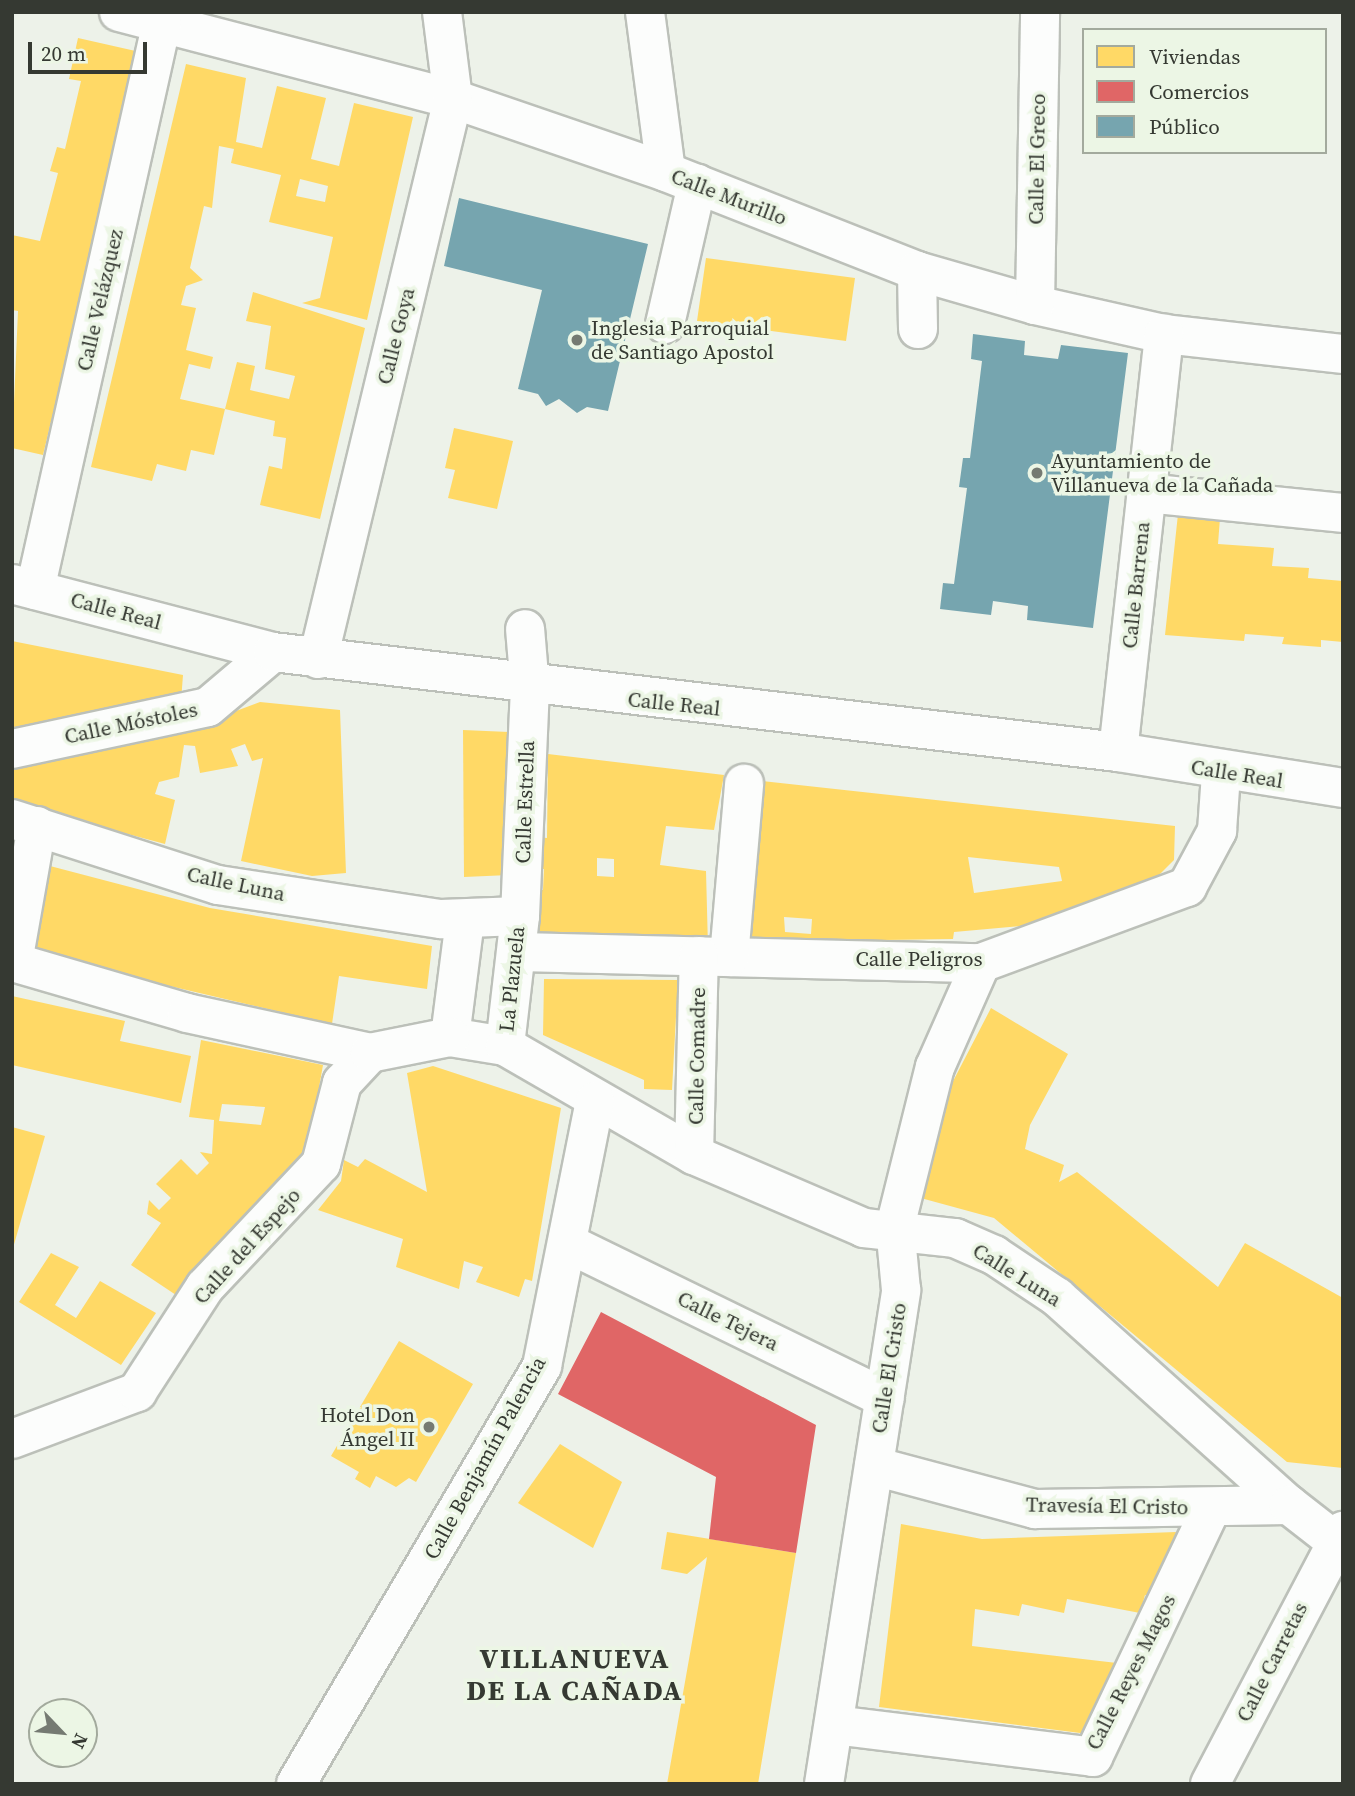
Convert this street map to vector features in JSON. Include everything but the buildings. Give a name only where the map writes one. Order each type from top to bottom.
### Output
[{"type":"street","name":"Calle Murillo","points":[[119,12],[158,17],[453,99],[681,178],[917,271],[1035,305],[1164,334],[1343,354]]},
{"type":"street","name":"Calle Goya","points":[[318,659],[453,99],[442,12]]},
{"type":"street","points":[[645,12],[681,178],[665,324]]},
{"type":"street","name":"Calle El Greco","points":[[1035,305],[1040,12]]},
{"type":"street","name":"Calle Velázquez","points":[[24,587],[158,17]]},
{"type":"street","points":[[917,271],[918,329]]},
{"type":"street","name":"Calle Barrena","points":[[1118,752],[1164,334]]},
{"type":"street","points":[[1146,493],[1343,513]]},
{"type":"street","name":"Calle Real","points":[[24,587],[273,652],[318,659],[530,688],[1118,752],[1221,774],[1343,788]]},
{"type":"street","name":"Calle Estrella","points":[[519,934],[530,688],[525,629]]},
{"type":"street","name":"Calle Móstoles","points":[[12,749],[208,706],[273,652]]},
{"type":"street","name":"Calle Peligros","points":[[519,934],[714,956],[981,963],[1187,887],[1217,831],[1221,774]]},
{"type":"street","name":"Calle Comadre","points":[[694,1155],[714,956],[744,784]]},
{"type":"street","points":[[25,822],[13,962],[187,1013],[370,1054],[450,1037],[465,920]]},
{"type":"street","name":"Calle Luna","points":[[25,822],[218,885],[465,920]]},
{"type":"street","name":"La Plazuela","points":[[450,1037],[505,1046],[519,934],[465,920]]},
{"type":"street","name":"Calle El Cristo","points":[[824,1784],[901,1290],[895,1227],[935,1067],[981,963]]},
{"type":"street","name":"Calle Luna","points":[[505,1046],[595,1101],[694,1155],[864,1228],[895,1227],[984,1251],[1057,1297],[1289,1505]]},
{"type":"street","name":"Calle del Espejo","points":[[12,1440],[137,1392],[205,1287],[321,1164],[342,1083],[370,1054]]},
{"type":"street","name":"Calle Benjamín Palencia","points":[[296,1784],[542,1366],[571,1245],[595,1101]]},
{"type":"street","name":"Calle Tejera","points":[[571,1245],[884,1398]]},
{"type":"street","name":"Travesía El Cristo","points":[[874,1466],[1035,1509],[1212,1509],[1289,1505]]},
{"type":"street","points":[[1289,1505],[1340,1539]]},
{"type":"street","name":"Calle Reyes Magos","points":[[834,1725],[1093,1757],[1212,1509]]},
{"type":"street","name":"Calle Carretas","points":[[1210,1784],[1340,1539]]},
{"type":"place","name":"Inglesia Parroquial de Santiago Apostol","points":[[577,340]]},
{"type":"place","name":"Ayuntamiento de Villanueva de la Cañada","points":[[1037,473]]},
{"type":"place","name":"Hotel Don Ángel II","points":[[429,1427]]},
{"type":"district","name":"VILLANUEVA DE LA CAÑADA","points":[[575,1674]]}]
